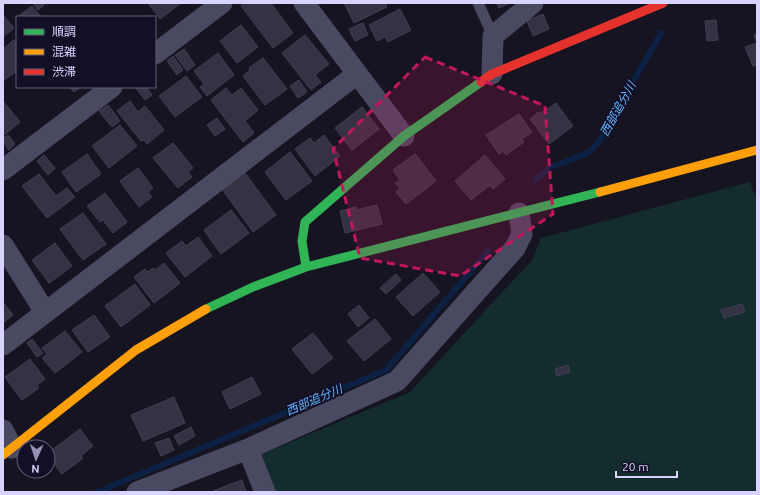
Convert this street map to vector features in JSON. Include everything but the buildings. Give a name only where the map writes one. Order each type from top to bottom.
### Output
[{"type":"street","points":[[156,53],[222,3]]},
{"type":"street","points":[[304,3],[404,136]]},
{"type":"street","points":[[492,74],[493,36],[533,3]]},
{"type":"street","points":[[306,267],[302,241],[305,222],[404,136],[492,74],[663,3]]},
{"type":"street","points":[[3,345],[357,74]]},
{"type":"street","points":[[3,170],[111,88]]},
{"type":"street","points":[[6,445],[136,350],[200,312],[253,287],[306,267],[519,213],[757,150]]},
{"type":"street","points":[[136,492],[248,449],[397,382],[515,248],[522,234],[519,213]]},
{"type":"street","points":[[3,245],[45,312]]},
{"type":"street","points":[[248,449],[265,492]]},
{"type":"lane","points":[[478,3],[493,36]]},
{"type":"highlighted area","points":[[425,57],[545,106],[553,214],[460,276],[360,258],[333,149]]},
{"type":"green space","points":[[750,182],[757,202],[757,492],[275,492],[260,455],[410,392],[532,260],[541,238]]},
{"type":"waterway","name":"西部追分川","points":[[536,179],[549,168],[588,153],[599,142],[661,33]]},
{"type":"waterway","name":"西部追分川","points":[[98,492],[386,370],[488,251]]},
{"type":"traffic: fast","points":[[306,267],[302,241],[305,222],[404,136],[481,82]]},
{"type":"traffic: fast","points":[[206,309],[253,287],[306,267],[600,192]]},
{"type":"traffic: slow","points":[[600,192],[757,150]]},
{"type":"traffic: slow","points":[[3,455],[136,350],[206,309]]},
{"type":"traffic: jam","points":[[481,82],[492,74],[663,3]]}]
